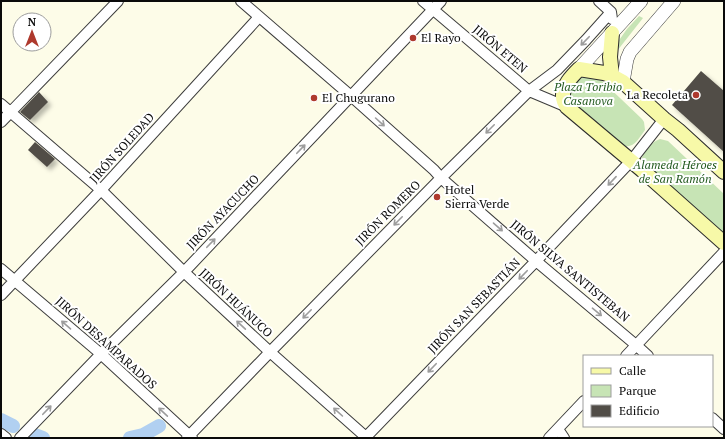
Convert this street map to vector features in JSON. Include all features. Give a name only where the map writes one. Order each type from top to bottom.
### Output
[{"type":"main road","points":[[612,33],[610,57],[617,79]]},
{"type":"main road","points":[[724,172],[678,130],[617,79],[596,71],[579,69],[568,80],[563,97],[567,107],[631,161],[724,244]]},
{"type":"street","points":[[1,122],[118,1]]},
{"type":"street","name":"JIRÓN SILVA SANTISTEBAN","points":[[240,1],[351,96],[441,178],[536,261],[636,344],[647,355]]},
{"type":"street","name":"JIRÓN ETEN","points":[[423,1],[529,91],[567,107]]},
{"type":"street","name":"JIRÓN AYACUCHO","points":[[20,438],[101,354],[184,272],[441,1]]},
{"type":"street","points":[[599,1],[611,12],[612,33]]},
{"type":"street","points":[[557,70],[579,69],[641,1]]},
{"type":"street","points":[[617,79],[630,52],[674,1]]},
{"type":"street","name":"JIRÓN ROMERO","points":[[189,437],[270,352],[441,178],[529,91],[557,70],[611,12]]},
{"type":"street","name":"JIRÓN SOLEDAD","points":[[1,295],[101,190],[258,17]]},
{"type":"street","name":"JIRÓN HUÁNUCO","points":[[1,104],[101,190],[184,272],[366,438]]},
{"type":"street","name":"JIRÓN SAN SEBASTIÁN","points":[[366,438],[631,161],[664,119]]},
{"type":"street","points":[[627,355],[724,252]]},
{"type":"street","name":"JIRÓN DESAMPARADOS","points":[[1,269],[101,354],[189,437]]},
{"type":"street","points":[[549,438],[583,402]]},
{"type":"street","points":[[713,419],[724,430]]},
{"type":"street","points":[[558,429],[564,438]]},
{"type":"street","points":[[1,434],[6,438]]},
{"type":"green space","points":[[639,16],[643,18],[617,51],[615,46],[627,29]]},
{"type":"green space","name":"Plaza Toribio Casanova","points":[[579,76],[599,78],[642,119],[645,130],[636,142],[630,146],[622,146],[570,100],[569,91]]},
{"type":"green space","name":"Alameda Héroes de San Ramón","points":[[660,139],[668,141],[724,194],[724,235],[641,162],[643,155],[648,148]]},
{"type":"building","name":"La Recoleta","points":[[701,71],[724,91],[724,152],[672,105]]},
{"type":"building","points":[[39,92],[48,102],[30,120],[20,112]]},
{"type":"building","points":[[35,142],[55,159],[47,167],[28,150]]},
{"type":"waterway","points":[[1,420],[13,426]]},
{"type":"waterway","points":[[130,438],[143,435],[159,426]]},
{"type":"waterway","points":[[27,432],[43,438]]},
{"type":"place","name":"El Rayo","points":[[413,38]]},
{"type":"place","name":"La Recoleta","points":[[696,95]]},
{"type":"place","name":"El Chugurano","points":[[314,98]]},
{"type":"place","name":"Hotel Sierra Verde","points":[[437,197]]}]
